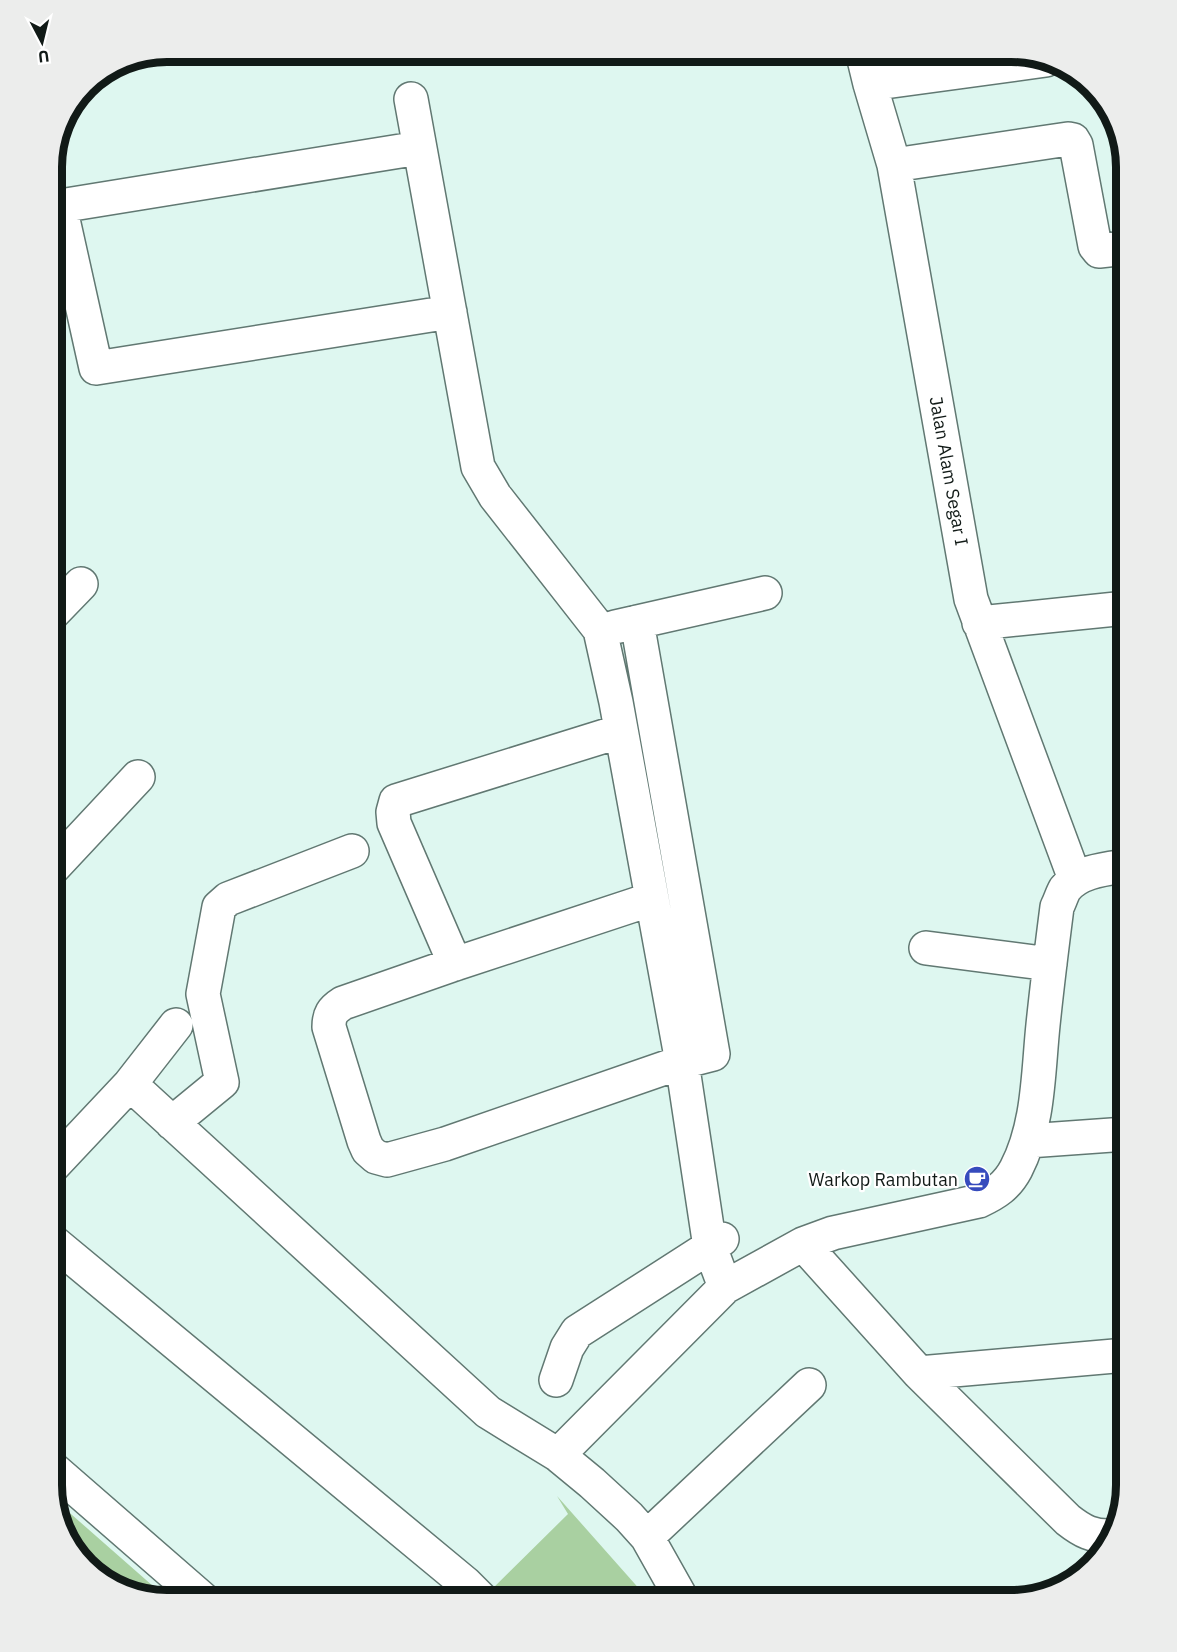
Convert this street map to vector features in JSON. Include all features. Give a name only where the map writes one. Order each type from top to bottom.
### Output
[{"type":"street","name":"Jalan Alam Segar I","points":[[865,62],[894,165],[971,599],[1075,879]]},
{"type":"street","points":[[870,84],[1024,63]]},
{"type":"street","points":[[411,99],[478,467],[495,496],[600,630],[621,731],[713,1238],[739,1279]]},
{"type":"street","points":[[894,165],[1073,140],[1076,145],[1095,246],[1099,251],[1116,249]]},
{"type":"street","points":[[62,206],[419,148]]},
{"type":"street","points":[[62,215],[96,369],[450,312]]},
{"type":"street","points":[[62,604],[81,584]]},
{"type":"street","points":[[600,630],[765,593]]},
{"type":"street","points":[[979,623],[1116,609]]},
{"type":"street","points":[[637,622],[713,1054],[681,1062],[445,1144],[387,1160],[376,1157],[368,1150],[329,1027],[329,1016],[335,1008],[343,1003],[455,964],[652,899]]},
{"type":"street","points":[[455,964],[394,823],[393,812],[396,801],[621,731]]},
{"type":"street","points":[[62,858],[138,777]]},
{"type":"street","points":[[172,1123],[222,1082],[203,994],[219,907],[228,899],[352,851]]},
{"type":"street","points":[[558,1455],[739,1279],[803,1244],[833,1233],[979,1201],[997,1193],[1016,1170],[1028,1141],[1036,1098],[1057,907],[1065,890],[1075,879],[1095,871],[1116,868]]},
{"type":"street","points":[[926,948],[1050,964]]},
{"type":"street","points":[[62,1156],[130,1084],[176,1025]]},
{"type":"street","points":[[130,1084],[488,1412],[558,1455],[629,1517],[647,1537],[677,1590]]},
{"type":"street","points":[[1028,1141],[1116,1135]]},
{"type":"street","points":[[556,1380],[567,1348],[577,1332],[713,1238]]},
{"type":"street","points":[[803,1244],[920,1373],[1068,1520],[1082,1532],[1102,1536]]},
{"type":"street","points":[[62,1249],[459,1590]]},
{"type":"street","points":[[920,1373],[1116,1356]]},
{"type":"street","points":[[647,1537],[809,1385]]},
{"type":"street","points":[[62,1477],[192,1590]]},
{"type":"green space","points":[[557,1496],[640,1590],[491,1590],[568,1514]]},
{"type":"green space","points":[[64,1508],[157,1590],[120,1580],[92,1560],[76,1538]]},
{"type":"place","name":"Warkop Rambutan","points":[[977,1179]]}]
